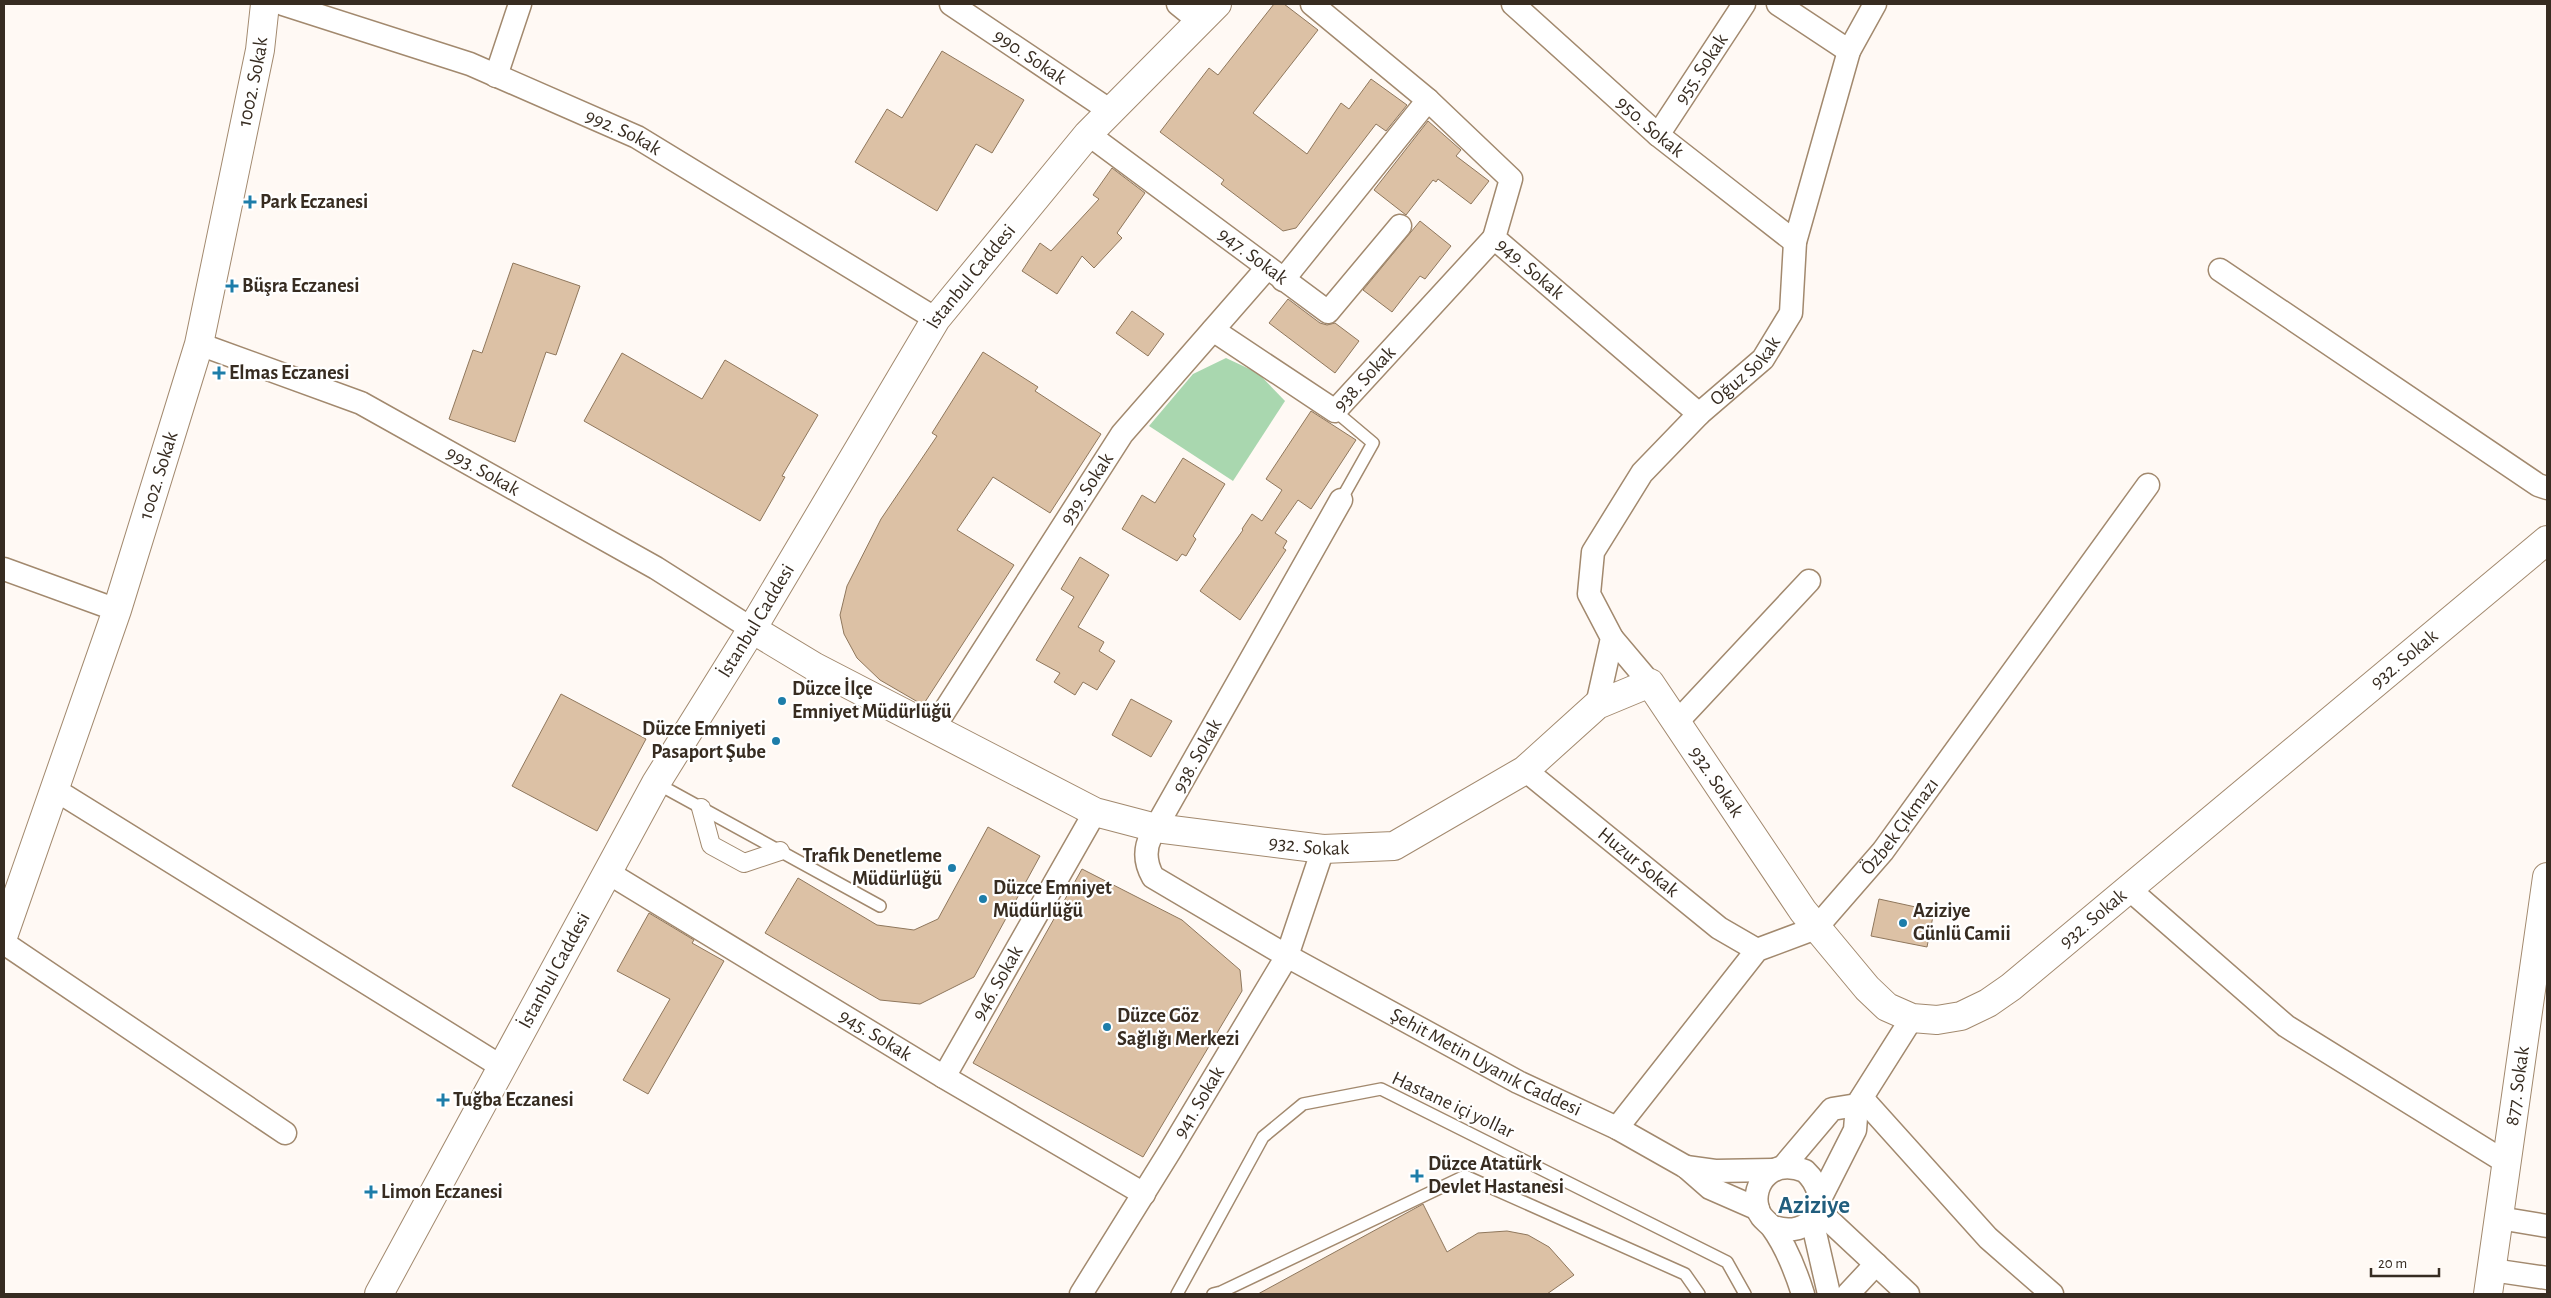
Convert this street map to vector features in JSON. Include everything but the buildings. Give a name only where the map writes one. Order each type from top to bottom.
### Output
[{"type":"street","name":"1002. Sokak","points":[[4,934],[117,610],[199,344],[260,50],[265,4]]},
{"type":"street","name":"992. Sokak","points":[[283,4],[470,64],[637,137],[936,319]]},
{"type":"street","points":[[496,76],[520,4]]},
{"type":"street","name":"990. Sokak","points":[[951,4],[1110,110]]},
{"type":"street","points":[[1178,4],[1208,12]]},
{"type":"street","name":"949. Sokak","points":[[1312,4],[1428,100],[1511,179],[1494,238],[1699,414]]},
{"type":"street","name":"950. Sokak","points":[[1513,4],[1658,135],[1794,242]]},
{"type":"street","name":"955. Sokak","points":[[1658,135],[1744,4]]},
{"type":"street","points":[[1778,4],[1849,50]]},
{"type":"street","name":"Oğuz Sokak","points":[[1650,683],[1612,638],[1589,594],[1593,552],[1642,474],[1699,414],[1764,359],[1791,313],[1794,242],[1849,50],[1874,4]]},
{"type":"street","name":"İstanbul Caddesi","points":[[379,1294],[656,784],[752,629],[936,319],[1088,134],[1208,12]]},
{"type":"street","name":"939. Sokak","points":[[933,729],[1122,434],[1213,330],[1275,274],[1428,100]]},
{"type":"street","name":"947. Sokak","points":[[1088,134],[1328,312],[1400,226]]},
{"type":"street","name":"938. Sokak","points":[[1213,330],[1335,412],[1494,238]]},
{"type":"street","points":[[2220,270],[2538,485],[2547,488]]},
{"type":"street","name":"993. Sokak","points":[[199,344],[361,403],[656,568],[752,629]]},
{"type":"street","name":"Özbek Çıkmazı","points":[[1757,950],[1816,928],[1882,852],[2148,486]]},
{"type":"street","name":"938. Sokak","points":[[1287,956],[1153,877],[1146,861],[1146,852],[1147,844],[1341,500]]},
{"type":"street","name":"932. Sokak","points":[[752,629],[815,667],[1095,812],[1156,828],[1323,849],[1394,846],[1525,770],[1597,705],[1650,683],[1816,928],[1867,988],[1887,1007],[1912,1018],[1937,1020],[1961,1016],[1988,1003],[2129,889],[2547,540]]},
{"type":"street","points":[[4,569],[117,610]]},
{"type":"street","points":[[1677,722],[1809,581]]},
{"type":"street","points":[[1597,705],[1612,638]]},
{"type":"street","name":"Huzur Sokak","points":[[1525,770],[1719,928],[1757,950]]},
{"type":"street","points":[[54,789],[502,1067]]},
{"type":"street","points":[[701,808],[711,845],[744,862],[780,852]]},
{"type":"street","name":"946. Sokak","points":[[944,1077],[1095,812]]},
{"type":"street","name":"941. Sokak","points":[[1081,1294],[1144,1194],[1287,956],[1323,849]]},
{"type":"street","name":"945. Sokak","points":[[608,872],[944,1077],[1144,1194]]},
{"type":"street","name":"877. Sokak","points":[[2490,1282],[2547,877]]},
{"type":"street","points":[[2129,889],[2286,1026],[2507,1163]]},
{"type":"street","points":[[4,944],[286,1133]]},
{"type":"street","points":[[1616,1128],[1757,950]]},
{"type":"street","name":"Şehit Metin Uyanık Caddesi","points":[[1287,956],[1518,1082],[1616,1128],[1686,1168],[1710,1188],[1758,1209]]},
{"type":"street","points":[[1771,1226],[1793,1231],[1804,1227],[1817,1210],[1855,1130],[1860,1101],[1912,1018]]},
{"type":"street","points":[[1803,1294],[1789,1260],[1771,1226],[1763,1219],[1758,1209],[1756,1198],[1758,1187],[1764,1178],[1778,1169],[1832,1110],[1860,1101]]},
{"type":"street","points":[[1860,1101],[1988,1238],[2052,1294]]},
{"type":"street","name":"Şehit Metin Uyanık Caddesi","points":[[1686,1168],[1725,1172],[1778,1169]]},
{"type":"street","points":[[1778,1169],[1805,1171],[1818,1188],[1817,1210],[1829,1294]]},
{"type":"street","points":[[1817,1210],[1908,1294]]},
{"type":"street","points":[[2499,1218],[2547,1226]]},
{"type":"street","points":[[1848,1294],[1876,1264]]},
{"type":"street","points":[[2490,1282],[2547,1278]]},
{"type":"lane","points":[[1335,412],[1373,443],[1341,500]]},
{"type":"lane","points":[[656,784],[880,906]]},
{"type":"lane","name":"Hastane içi yollar","points":[[1177,1294],[1263,1138],[1302,1104],[1381,1089],[1727,1262],[1745,1294]]},
{"type":"lane","points":[[1213,1294],[1221,1292],[1465,1176],[1685,1274],[1699,1294]]},
{"type":"green space","points":[[1226,358],[1258,373],[1285,401],[1233,481],[1149,426],[1193,374]]},
{"type":"place","name":"Park Eczanesi","points":[[250,202]]},
{"type":"place","name":"Büşra Eczanesi","points":[[232,286]]},
{"type":"place","name":"Elmas Eczanesi","points":[[219,373]]},
{"type":"place","name":"Düzce İlçe Emniyet Müdürlüğü","points":[[782,701]]},
{"type":"place","name":"Düzce Emniyeti Pasaport Şube","points":[[776,741]]},
{"type":"place","name":"Trafik Denetleme Müdürlüğü","points":[[952,868]]},
{"type":"place","name":"Düzce Emniyet Müdürlüğü","points":[[983,899]]},
{"type":"place","name":"Aziziye Günlü Camii","points":[[1903,923]]},
{"type":"place","name":"Düzce Göz Sağlığı Merkezi","points":[[1107,1027]]},
{"type":"place","name":"Tuğba Eczanesi","points":[[443,1100]]},
{"type":"place","name":"Düzce Atatürk Devlet Hastanesi","points":[[1417,1176]]},
{"type":"place","name":"Limon Eczanesi","points":[[371,1192]]},
{"type":"district","name":"Aziziye","points":[[1814,1205]]}]
